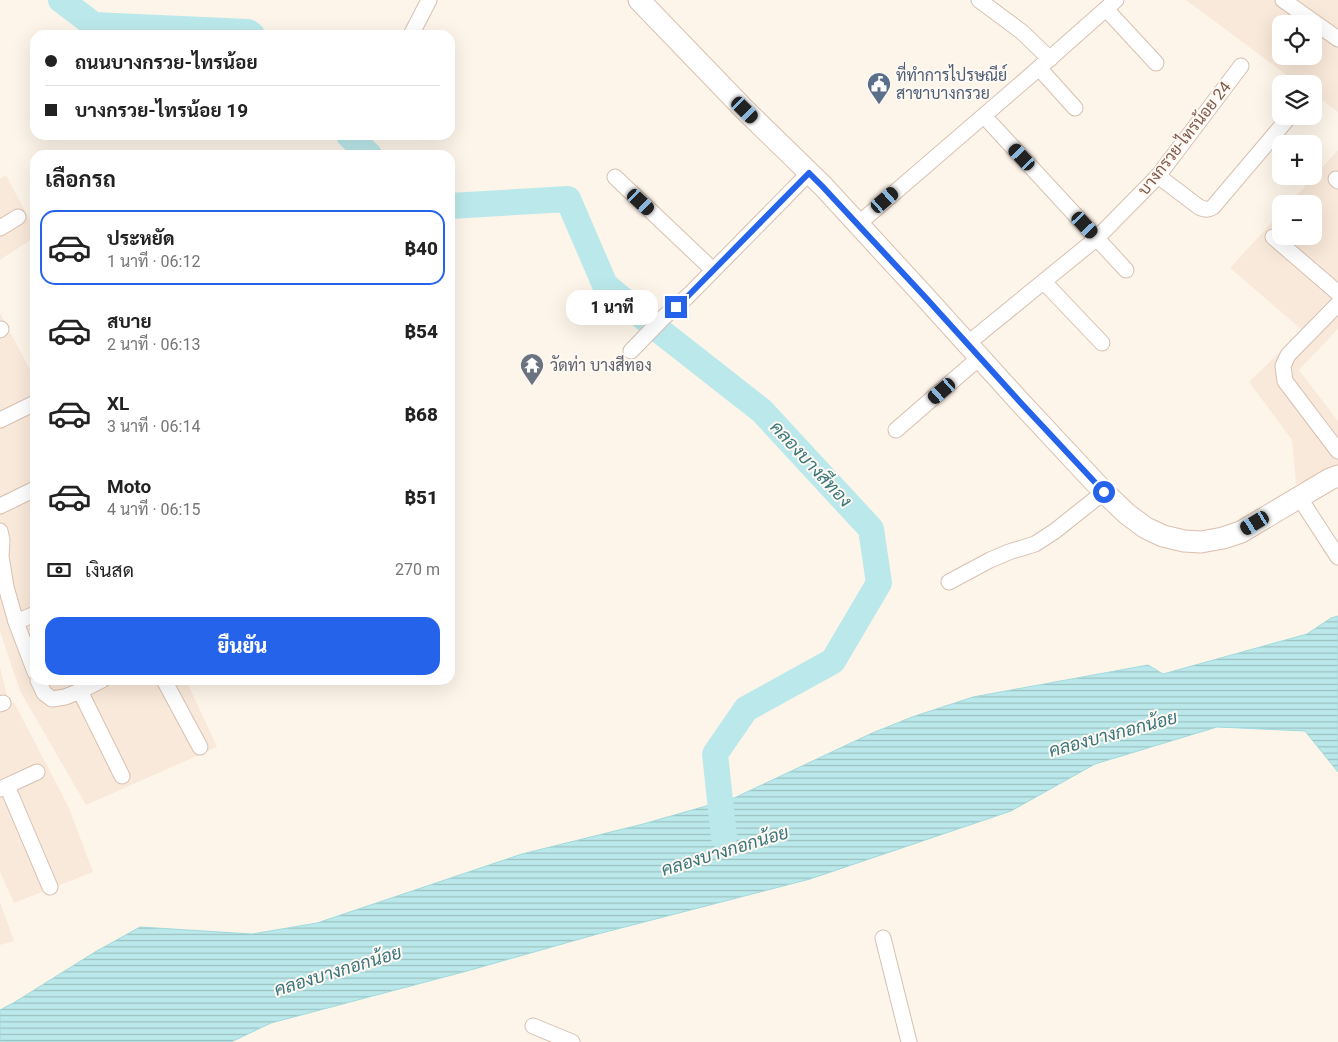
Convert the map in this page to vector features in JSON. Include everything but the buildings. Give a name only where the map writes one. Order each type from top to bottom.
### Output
[{"type":"main road","points":[[639,0],[745,110],[822,186],[1104,492],[1127,514],[1146,528],[1163,536],[1184,541],[1201,542],[1223,538],[1240,532],[1338,476]]},
{"type":"street","points":[[414,30],[429,0]]},
{"type":"street","points":[[979,0],[1022,32],[1075,108]]},
{"type":"street","points":[[1283,0],[1338,39]]},
{"type":"street","points":[[857,225],[1111,5],[1156,63]]},
{"type":"street","name":"บางกรวย-ไทรน้อย 24","points":[[896,430],[1044,282],[1098,238],[1158,176],[1241,66]]},
{"type":"street","points":[[984,116],[1126,270]]},
{"type":"street","points":[[1158,176],[1203,210],[1209,210],[1282,125]]},
{"type":"street","points":[[635,346],[688,296],[809,173]]},
{"type":"street","points":[[615,177],[713,270]]},
{"type":"street","points":[[0,228],[18,217]]},
{"type":"street","points":[[1282,245],[1338,293]]},
{"type":"street","points":[[1044,282],[1102,342]]},
{"type":"street","points":[[1338,304],[1288,355],[1283,366],[1285,380],[1338,451]]},
{"type":"street","points":[[0,420],[30,405]]},
{"type":"street","points":[[0,506],[30,491]]},
{"type":"street","points":[[949,582],[990,560],[1035,544],[1055,531],[1104,492]]},
{"type":"street","points":[[1299,497],[1338,557]]},
{"type":"street","points":[[0,531],[2,540],[1,556],[6,587],[16,622],[30,659]]},
{"type":"street","points":[[16,622],[30,616]]},
{"type":"street","points":[[40,685],[44,693],[52,699],[65,697],[92,685]]},
{"type":"street","points":[[167,685],[200,748]]},
{"type":"street","points":[[80,691],[122,776]]},
{"type":"street","points":[[37,772],[4,788],[50,887]]},
{"type":"street","points":[[883,938],[910,1042]]},
{"type":"street","points":[[533,1026],[572,1042]]},
{"type":"shaded area","points":[[1186,0],[1338,0],[1338,112],[1322,100],[1322,75],[1287,75],[1273,65],[1322,65],[1322,15],[1272,15],[1272,64]]},
{"type":"shaded area","points":[[1338,150],[1338,329],[1299,370],[1338,421],[1338,470],[1296,484],[1292,440],[1249,382],[1302,330],[1230,268],[1272,222],[1272,245],[1322,245],[1322,195],[1297,195],[1306,185],[1322,185],[1322,168]]},
{"type":"shaded area","points":[[6,175],[30,221],[30,240],[0,260],[0,179]]},
{"type":"shaded area","points":[[0,313],[30,370],[30,685],[188,685],[217,747],[86,805],[20,691],[0,631]]},
{"type":"shaded area","points":[[0,667],[8,699],[15,704],[69,808],[93,872],[14,903],[0,872]]},
{"type":"shaded area","points":[[0,902],[14,941],[0,945]]},
{"type":"water","name":"คลองบางกอกน้อย","points":[[1338,616],[1338,772],[1305,731],[1217,727],[1095,764],[1011,811],[810,879],[594,935],[271,1023],[231,1042],[0,1042],[0,1010],[140,927],[252,934],[317,923],[522,854],[643,824],[734,798],[870,734],[912,717],[973,697],[1148,665],[1163,674],[1307,634],[1331,618]]},
{"type":"waterway","name":"คลองบางสีทอง","points":[[61,0],[94,25],[204,30]]},
{"type":"waterway","name":"คลองบางสีทอง","points":[[354,140],[364,150]]},
{"type":"waterway","name":"คลองบางสีทอง","points":[[455,206],[568,199],[605,285],[762,411],[871,529],[879,583],[833,661],[746,709],[715,754],[724,837]]},
{"type":"place","name":"ที่ทำการไปรษณีย์ สาขาบางกรวย","points":[[879,105]]},
{"type":"place","name":"วัดท่า บางสีทอง","points":[[532,386]]},
{"type":"route","points":[[676,307],[809,173],[1104,492]]}]
